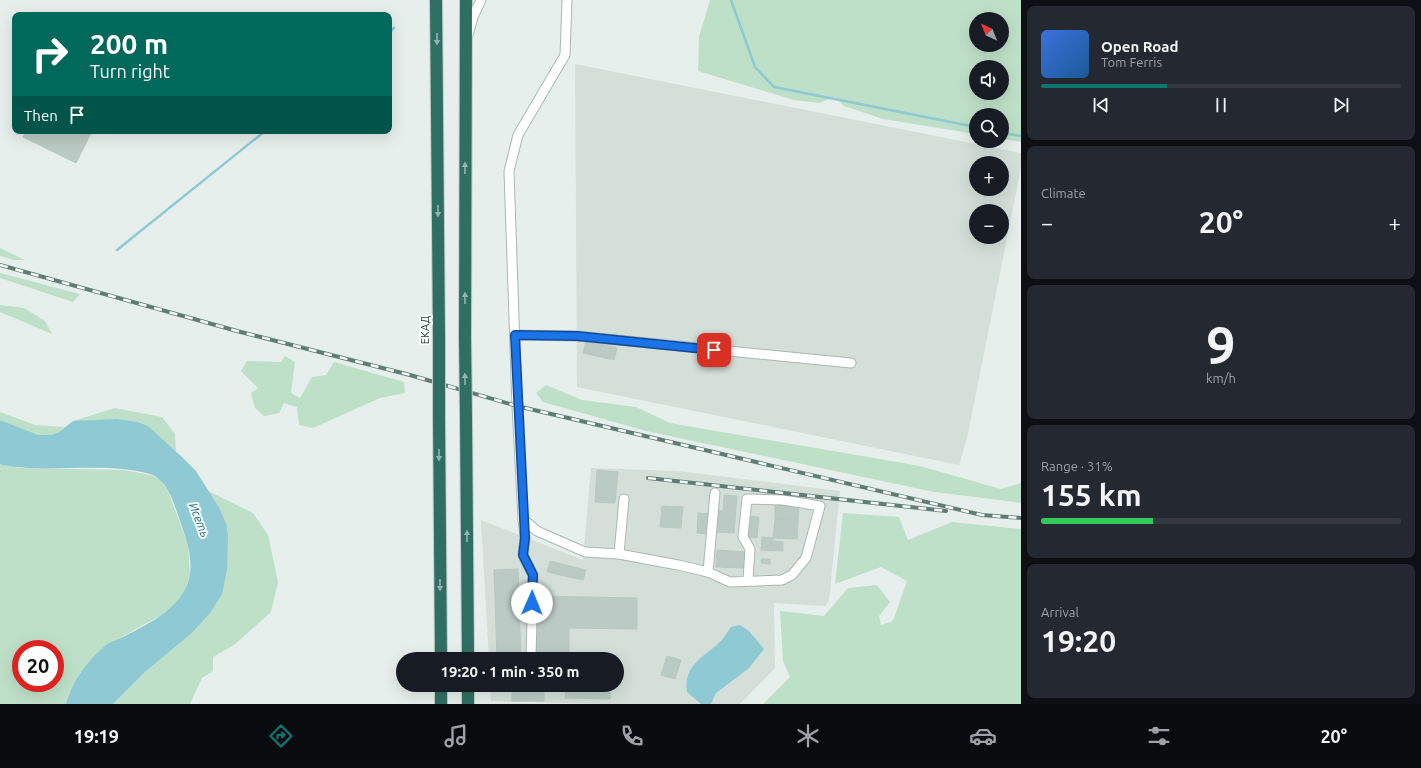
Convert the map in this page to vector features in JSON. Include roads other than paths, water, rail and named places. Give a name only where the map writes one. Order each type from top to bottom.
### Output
[{"type":"highway","name":"ЕКАД","points":[[436,0],[441,652]]},
{"type":"highway","points":[[466,0],[465,337],[468,652]]},
{"type":"highway","points":[[441,692],[441,704]]},
{"type":"highway","points":[[468,692],[468,704]]},
{"type":"street","points":[[465,44],[473,17],[481,0]]},
{"type":"street","points":[[531,652],[533,575],[523,555],[525,538],[509,171],[518,135],[565,55],[567,0]]},
{"type":"street","points":[[515,335],[577,336],[851,364]]},
{"type":"street","points":[[708,572],[715,493]]},
{"type":"street","points":[[619,554],[624,499]]},
{"type":"street","points":[[523,519],[537,531],[585,552],[619,554],[708,572],[730,582],[748,580],[782,580],[792,575],[806,558],[820,506],[783,500],[746,499],[743,537],[750,549],[748,580]]},
{"type":"water","name":"Исеть","points":[[117,419],[137,422],[148,426],[196,471],[220,509],[226,523],[228,536],[227,570],[222,594],[210,613],[193,632],[145,672],[113,704],[66,704],[72,687],[87,664],[99,651],[106,645],[156,619],[166,612],[182,595],[187,585],[191,566],[187,544],[171,497],[165,485],[156,477],[132,470],[114,468],[39,468],[2,465],[0,464],[0,420],[38,435],[51,435],[59,432],[73,421]]},
{"type":"water","points":[[740,625],[749,631],[764,649],[749,668],[716,693],[711,704],[701,704],[687,692],[688,674],[697,662],[722,640],[731,627]]},
{"type":"waterway","points":[[731,0],[755,67],[774,87],[969,126]]},
{"type":"waterway","points":[[117,250],[261,134]]},
{"type":"waterway","points":[[1009,134],[1021,136]]},
{"type":"railway","points":[[0,265],[237,331],[410,375],[517,406],[982,515],[1021,518]]},
{"type":"railway","points":[[648,478],[946,511]]}]
